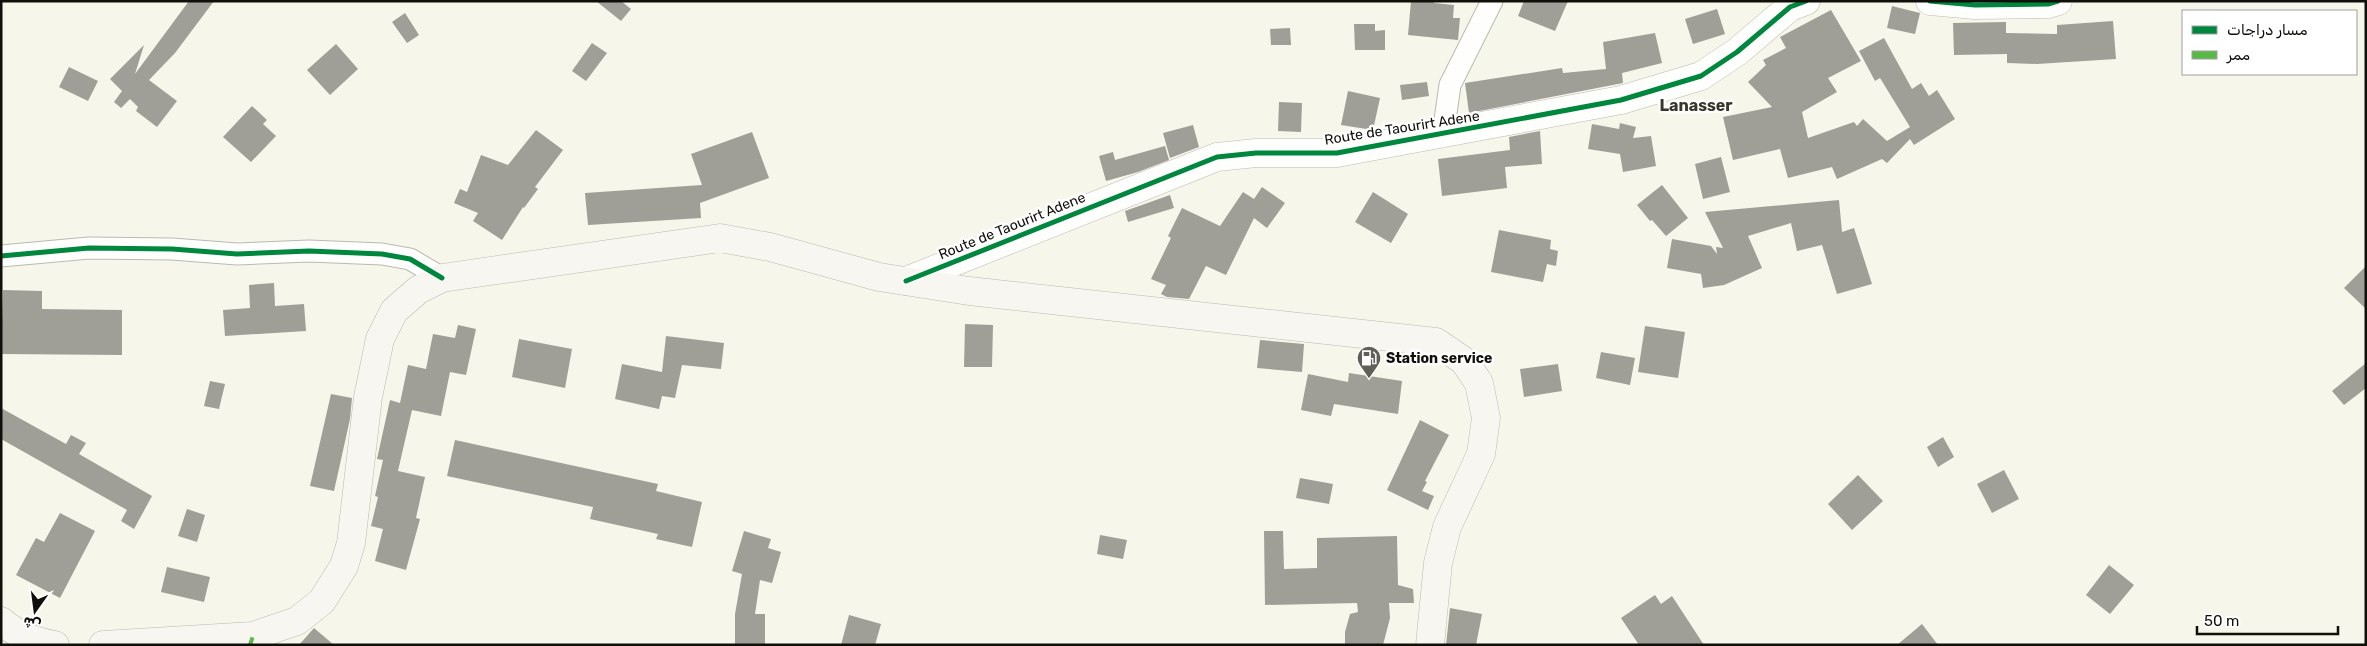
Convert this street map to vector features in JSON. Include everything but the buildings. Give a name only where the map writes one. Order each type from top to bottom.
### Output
[{"type":"main road","points":[[103,645],[253,636],[297,621],[322,601],[344,566],[351,543],[368,398],[380,339],[394,311],[418,290],[442,278],[720,238],[746,241],[879,277],[969,291],[1436,342],[1443,346],[1464,361],[1479,383],[1486,418],[1481,454],[1447,527],[1438,563],[1430,645]]},
{"type":"main road","points":[[1,621],[9,628],[40,642],[55,645]]},
{"type":"street","points":[[1443,134],[1450,85],[1492,1]]},
{"type":"street","points":[[1930,1],[1975,5],[2048,4],[2058,1]]},
{"type":"street","name":"Route de Taourirt Adene","points":[[906,281],[1217,157],[1256,153],[1337,153],[1621,100],[1701,76],[1737,52],[1790,6],[1804,2]]},
{"type":"street","points":[[1,256],[89,248],[172,249],[237,254],[309,251],[382,254],[410,259],[442,278]]},
{"type":"marked path","points":[[250,645],[253,636]]},
{"type":"cycle path","points":[[906,281],[1217,157],[1256,153],[1337,153],[1621,100],[1701,76],[1737,52],[1790,7],[1806,1]]},
{"type":"cycle path","points":[[1930,1],[1975,5],[2048,4],[2058,1]]},
{"type":"cycle path","points":[[1,256],[89,248],[172,249],[237,254],[309,251],[382,254],[410,259],[442,278]]},
{"type":"place","name":"Station service","points":[[1369,379]]},
{"type":"district","name":"Lanasser","points":[[1696,105]]}]
